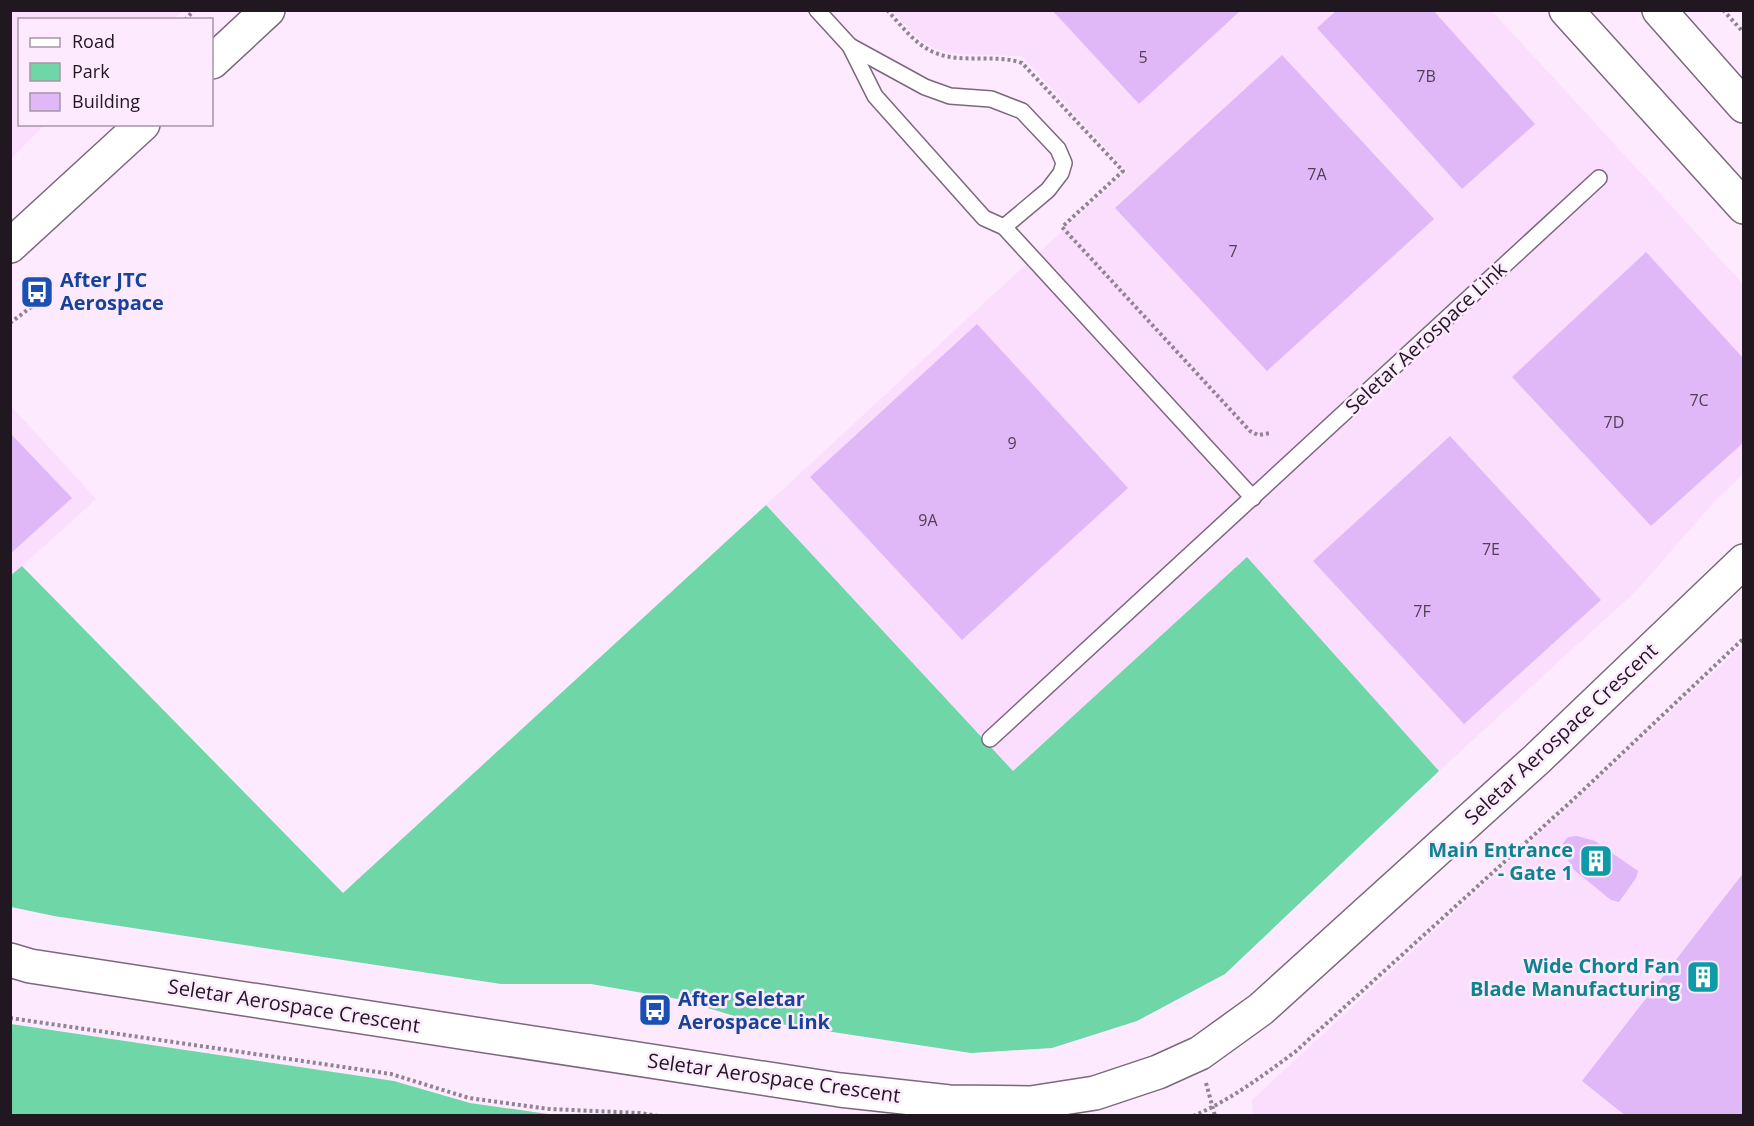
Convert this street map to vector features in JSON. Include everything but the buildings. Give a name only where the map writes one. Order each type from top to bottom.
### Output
[{"type":"street","points":[[213,61],[268,10]]},
{"type":"street","points":[[1566,10],[1743,207]]},
{"type":"street","points":[[1659,10],[1743,106]]},
{"type":"street","points":[[10,246],[141,126]]},
{"type":"street","name":"Seletar Aerospace Crescent","points":[[10,960],[30,966],[840,1090],[949,1102],[996,1103],[1030,1103],[1095,1093],[1158,1072],[1200,1053],[1261,1009],[1537,759],[1743,561]]},
{"type":"lane","points":[[817,10],[850,45],[875,96],[984,218],[1004,227],[1253,498]]},
{"type":"lane","points":[[850,45],[925,87],[950,96],[991,99],[1022,111],[1058,149],[1064,163],[1061,173],[1048,190],[1004,227]]},
{"type":"lane","name":"Seletar Aerospace Link","points":[[990,739],[1599,178]]},
{"type":"path","points":[[1723,10],[1743,33]]},
{"type":"path","points":[[1062,227],[1250,431],[1258,435],[1271,433]]},
{"type":"path","points":[[10,323],[46,296]]},
{"type":"path","points":[[1193,1116],[1212,1108],[1253,1083],[1295,1052],[1570,803],[1743,638]]},
{"type":"path","points":[[10,1018],[391,1074],[469,1098],[549,1109],[640,1113],[658,1116]]},
{"type":"shaded area","points":[[11,10],[183,10],[174,18],[18,18],[18,126],[43,126],[11,159]]},
{"type":"shaded area","points":[[892,11],[1492,11],[1743,284],[1743,474],[1715,501],[1636,591],[1439,771],[1247,558],[1013,771],[766,505],[1127,171],[1022,56],[957,54],[935,49],[918,38]]},
{"type":"shaded area","points":[[11,406],[96,499],[11,576]]},
{"type":"shaded area","points":[[1743,645],[1743,1115],[1253,1116],[1252,1100]]},
{"type":"green space","points":[[766,505],[1013,771],[1247,557],[1439,771],[1225,974],[1137,1021],[1052,1048],[971,1053],[741,1018],[678,999],[591,984],[501,984],[54,916],[11,907],[10,576],[22,566],[343,893]]},
{"type":"green space","points":[[11,1024],[394,1081],[470,1103],[548,1114],[583,1115],[11,1115]]},
{"type":"place","name":"After JTC Aerospace","points":[[37,292]]},
{"type":"place","name":"Main Entrance - Gate 1","points":[[1596,861]]},
{"type":"place","name":"Wide Chord Fan Blade Manufacturing","points":[[1703,977]]},
{"type":"place","name":"After Seletar Aerospace Link","points":[[655,1010]]}]
